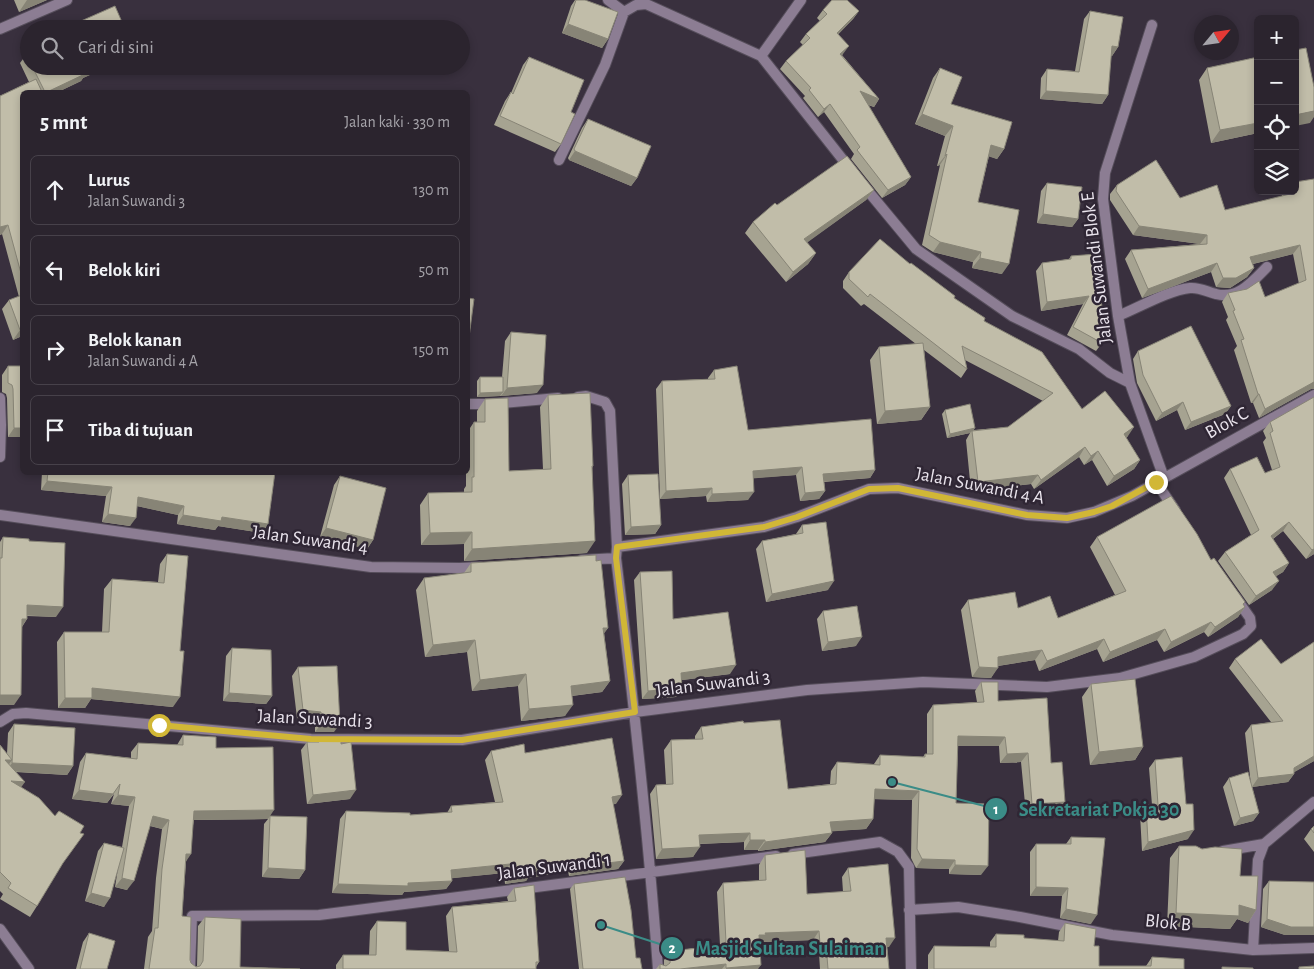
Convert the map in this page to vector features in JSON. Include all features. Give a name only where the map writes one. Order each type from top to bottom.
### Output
[{"type":"street","points":[[21,20],[67,0]]},
{"type":"street","points":[[608,0],[624,12]]},
{"type":"street","points":[[761,56],[801,0]]},
{"type":"street","points":[[558,160],[605,65],[624,12],[636,5],[646,4],[761,56],[916,249],[1012,316],[1079,349],[1110,373],[1130,383]]},
{"type":"street","points":[[0,29],[20,20]]},
{"type":"street","name":"Jalan Suwandi Blok E","points":[[1152,26],[1105,173],[1103,199],[1118,316],[1130,383],[1160,480]]},
{"type":"street","points":[[1118,316],[1190,288],[1202,289],[1224,296],[1235,294],[1248,286],[1267,267]]},
{"type":"street","name":"Blok C","points":[[1160,480],[1314,395]]},
{"type":"street","points":[[470,404],[586,396],[605,402],[610,411],[617,552],[651,873],[658,969]]},
{"type":"street","points":[[0,398],[0,456]]},
{"type":"street","points":[[1160,480],[1183,522]]},
{"type":"street","name":"Jalan Suwandi 4 A","points":[[617,552],[764,527],[797,517],[869,489],[898,488],[1027,515],[1067,518],[1112,506],[1160,480]]},
{"type":"street","name":"Jalan Suwandi 4","points":[[0,516],[371,567],[460,568],[489,566]]},
{"type":"street","points":[[567,561],[617,552]]},
{"type":"street","name":"Jalan Suwandi 3","points":[[0,722],[13,714],[26,713],[311,739],[462,740],[635,712],[807,690],[913,682],[1047,688],[1120,678],[1194,657],[1243,634],[1251,626],[1250,618],[1228,586]]},
{"type":"street","points":[[1253,950],[1258,860],[1264,844],[1314,802]]},
{"type":"street","name":"Jalan Suwandi 1","points":[[190,969],[192,916],[319,915],[880,842],[898,852],[909,867],[909,910]]},
{"type":"street","points":[[1211,853],[1264,844]]},
{"type":"street","name":"Blok B","points":[[909,910],[958,907],[1112,935],[1253,950],[1314,948]]},
{"type":"street","points":[[909,910],[911,969]]},
{"type":"street","points":[[0,929],[29,969]]},
{"type":"building","points":[[576,0],[585,0],[618,12],[608,39],[568,24]]},
{"type":"building","points":[[832,0],[847,0],[859,11],[837,33],[849,46],[840,54],[879,99],[860,91],[911,177],[888,190],[857,150],[860,147],[830,104],[824,109],[809,90],[811,88],[786,61],[810,38],[806,34],[827,14],[823,10]]},
{"type":"building","points":[[115,6],[121,20],[83,20]]},
{"type":"building","points":[[1090,11],[1123,17],[1118,47],[1112,46],[1108,95],[1046,91],[1047,69],[1079,72]]},
{"type":"building","points":[[1306,48],[1314,87],[1314,111],[1299,114],[1299,60],[1299,49]]},
{"type":"building","points":[[529,57],[584,80],[571,112],[575,114],[561,144],[500,116],[511,92],[513,94]]},
{"type":"building","points":[[1254,58],[1254,124],[1220,130],[1207,68]]},
{"type":"building","points":[[940,68],[962,77],[951,104],[1012,122],[1004,149],[991,145],[978,202],[1019,210],[1009,264],[980,258],[981,252],[940,242],[929,235],[953,126],[922,114]]},
{"type":"building","points":[[36,75],[83,75],[51,90],[44,90]]},
{"type":"building","points":[[36,79],[41,90],[20,90],[20,270],[8,225],[0,227],[0,96]]},
{"type":"building","points":[[588,119],[651,146],[637,178],[575,151],[574,149]]},
{"type":"building","points":[[847,156],[874,190],[804,239],[816,253],[793,272],[753,222],[775,203],[777,205]]},
{"type":"building","points":[[1156,160],[1180,198],[1217,185],[1225,210],[1286,195],[1299,195],[1299,181],[1314,179],[1314,382],[1265,409],[1258,394],[1241,340],[1244,339],[1228,293],[1247,289],[1259,281],[1265,297],[1306,280],[1300,245],[1250,257],[1254,268],[1236,278],[1223,278],[1217,263],[1148,289],[1131,250],[1207,244],[1207,235],[1139,226],[1116,191],[1117,185]]},
{"type":"building","points":[[1047,183],[1082,187],[1078,219],[1043,214]]},
{"type":"building","points":[[880,239],[910,264],[955,296],[954,298],[985,318],[984,321],[1042,352],[1082,409],[1105,391],[1134,427],[1124,434],[1140,460],[1114,476],[1098,451],[1091,456],[1085,447],[1041,480],[1038,475],[978,482],[972,431],[1008,427],[1053,393],[962,346],[967,369],[870,294],[868,297],[849,279],[849,272]]},
{"type":"building","points":[[1097,254],[1103,319],[1108,322],[1108,330],[1102,343],[1073,327],[1089,296],[1047,302],[1042,263],[1071,259],[1071,256]]},
{"type":"building","points":[[20,296],[20,330],[9,300]]},
{"type":"building","points":[[470,298],[474,299],[470,330]]},
{"type":"building","points":[[1191,326],[1231,406],[1191,422],[1183,402],[1162,413],[1143,375],[1138,351]]},
{"type":"building","points":[[511,332],[546,335],[543,385],[507,388]]},
{"type":"building","points":[[923,343],[930,407],[885,411],[879,347]]},
{"type":"building","points":[[8,366],[20,366],[20,428],[14,428],[13,389],[12,385],[8,383]]},
{"type":"building","points":[[737,366],[748,430],[871,419],[875,470],[823,474],[825,491],[805,493],[802,467],[753,471],[754,492],[712,494],[712,488],[666,491],[662,381],[715,379],[714,370]]},
{"type":"building","points":[[480,377],[503,377],[503,392],[480,393]]},
{"type":"building","points":[[590,393],[595,541],[472,549],[472,532],[430,533],[428,493],[472,492],[472,477],[474,477],[474,422],[485,422],[485,399],[508,398],[509,471],[551,469],[548,395]]},
{"type":"building","points":[[1314,397],[1314,549],[1312,550],[1289,522],[1271,536],[1289,563],[1273,572],[1279,581],[1256,596],[1225,552],[1259,530],[1230,469],[1257,457],[1265,473],[1280,467],[1270,433],[1273,431],[1270,422]]},
{"type":"building","points":[[970,404],[975,428],[950,434],[945,410]]},
{"type":"building","points":[[658,474],[661,525],[631,527],[628,475]]},
{"type":"building","points":[[48,475],[275,475],[268,524],[222,517],[221,521],[183,515],[184,506],[138,497],[136,518],[108,514],[112,487],[47,481]]},
{"type":"building","points":[[340,476],[386,488],[373,540],[326,528]]},
{"type":"building","points":[[1171,496],[1197,534],[1211,560],[1214,558],[1245,602],[1243,604],[1245,607],[1215,627],[1211,622],[1171,642],[1165,629],[1110,652],[1104,639],[1047,661],[1042,650],[998,657],[998,668],[979,667],[968,600],[1015,592],[1018,608],[1050,596],[1058,618],[1126,591],[1097,537]]},
{"type":"building","points":[[826,522],[834,581],[772,594],[762,541],[803,533],[802,525]]},
{"type":"building","points":[[3,537],[65,543],[63,607],[27,605],[27,619],[22,619],[21,695],[0,695],[0,558],[2,558]]},
{"type":"building","points":[[167,554],[188,556],[180,651],[184,651],[180,697],[92,688],[92,698],[65,698],[64,632],[109,632],[112,579],[164,583]]},
{"type":"building","points":[[596,555],[596,561],[601,560],[608,628],[603,628],[610,681],[571,686],[573,705],[529,709],[526,674],[480,680],[475,640],[433,645],[424,578],[471,572],[471,563]]},
{"type":"building","points":[[672,571],[673,619],[728,612],[736,665],[681,673],[682,688],[648,691],[640,572]]},
{"type":"building","points":[[857,606],[862,637],[828,642],[823,611]]},
{"type":"building","points":[[1261,639],[1281,664],[1314,642],[1314,756],[1294,768],[1294,774],[1258,778],[1251,725],[1283,721],[1235,659]]},
{"type":"building","points":[[232,648],[271,650],[272,696],[229,693]]},
{"type":"building","points":[[337,666],[340,724],[321,724],[321,712],[303,710],[298,667]]},
{"type":"building","points":[[1135,679],[1143,747],[1099,752],[1091,684]]},
{"type":"building","points":[[981,682],[998,682],[998,701],[1047,698],[1051,763],[1062,762],[1065,802],[1032,804],[1028,753],[1007,754],[1005,737],[958,736],[956,803],[989,804],[988,866],[955,865],[955,860],[922,859],[917,849],[919,791],[875,789],[873,819],[830,822],[832,833],[765,842],[765,840],[750,840],[750,833],[699,835],[700,847],[662,849],[656,785],[673,784],[671,740],[703,739],[701,727],[743,721],[744,723],[780,720],[788,789],[836,784],[837,762],[880,765],[880,755],[925,757],[925,754],[933,754],[933,705],[984,702]]},
{"type":"building","points":[[14,724],[75,728],[73,766],[12,763]]},
{"type":"building","points":[[183,735],[216,737],[216,748],[273,747],[274,810],[194,811],[191,854],[186,854],[182,916],[191,917],[191,963],[196,967],[200,966],[203,961],[205,917],[241,919],[240,967],[300,969],[149,969],[155,928],[158,928],[162,869],[169,820],[153,816],[134,881],[122,878],[135,797],[118,795],[120,784],[113,794],[79,790],[86,753],[137,759],[138,743],[183,745]]},
{"type":"building","points":[[320,737],[341,737],[341,744],[351,742],[356,790],[313,795],[307,742],[319,742]]},
{"type":"building","points":[[612,738],[622,795],[612,797],[624,861],[575,867],[574,862],[532,870],[532,873],[511,875],[510,864],[451,870],[452,881],[408,883],[408,886],[338,884],[346,811],[410,813],[410,815],[452,812],[451,806],[503,802],[491,751],[524,744],[525,753]]},
{"type":"building","points":[[0,745],[12,760],[5,760],[25,782],[11,781],[39,798],[55,816],[59,811],[84,826],[80,833],[84,834],[63,863],[37,906],[8,888],[11,883],[0,872]]},
{"type":"building","points":[[1182,757],[1186,804],[1193,804],[1194,830],[1148,842],[1146,805],[1158,805],[1155,760]]},
{"type":"building","points":[[1248,772],[1259,813],[1240,818],[1229,778]]},
{"type":"building","points":[[270,816],[307,817],[305,870],[268,868]]},
{"type":"building","points":[[1071,837],[1105,838],[1097,915],[1066,909],[1068,888],[1036,887],[1036,844],[1071,844]]},
{"type":"building","points":[[104,843],[124,848],[110,898],[91,893]]},
{"type":"building","points":[[1179,846],[1196,846],[1202,849],[1215,847],[1242,849],[1240,876],[1258,876],[1256,910],[1239,905],[1239,916],[1176,913]]},
{"type":"building","points":[[805,850],[807,894],[851,891],[848,868],[888,864],[895,938],[886,938],[889,969],[828,969],[826,944],[820,944],[819,931],[765,933],[766,935],[759,935],[761,965],[726,968],[726,964],[680,969],[660,969],[660,964],[666,966],[670,963],[671,951],[725,945],[723,883],[766,880],[765,855]]},
{"type":"building","points":[[625,877],[631,910],[636,958],[640,958],[642,969],[583,969],[574,884]]},
{"type":"building","points":[[1269,881],[1314,882],[1314,927],[1291,927],[1267,919]]},
{"type":"building","points":[[534,885],[539,962],[536,962],[536,969],[343,969],[343,955],[376,955],[377,921],[406,922],[406,950],[457,952],[452,907],[516,901],[514,888]]},
{"type":"building","points":[[1065,923],[1096,929],[1094,946],[1099,946],[1099,966],[1151,966],[1152,957],[1184,959],[1184,969],[934,969],[934,946],[996,947],[996,934],[1024,935],[1024,938],[1064,941]]},
{"type":"building","points":[[89,933],[115,941],[107,969],[80,969]]},
{"type":"building","points":[[1314,966],[1314,969],[1299,969],[1299,967]]},
{"type":"building","points":[[1222,967],[1253,968],[1253,969],[1222,969]]},
{"type":"place","name":"Sekretariat Pokja 30","points":[[892,782]]},
{"type":"place","name":"Masjid Sultan Sulaiman","points":[[601,925]]},
{"type":"route","points":[[159,725],[311,739],[462,740],[635,712],[616,558],[617,547],[764,527],[797,517],[869,489],[898,488],[1027,515],[1067,518],[1112,506],[1156,482]]}]
